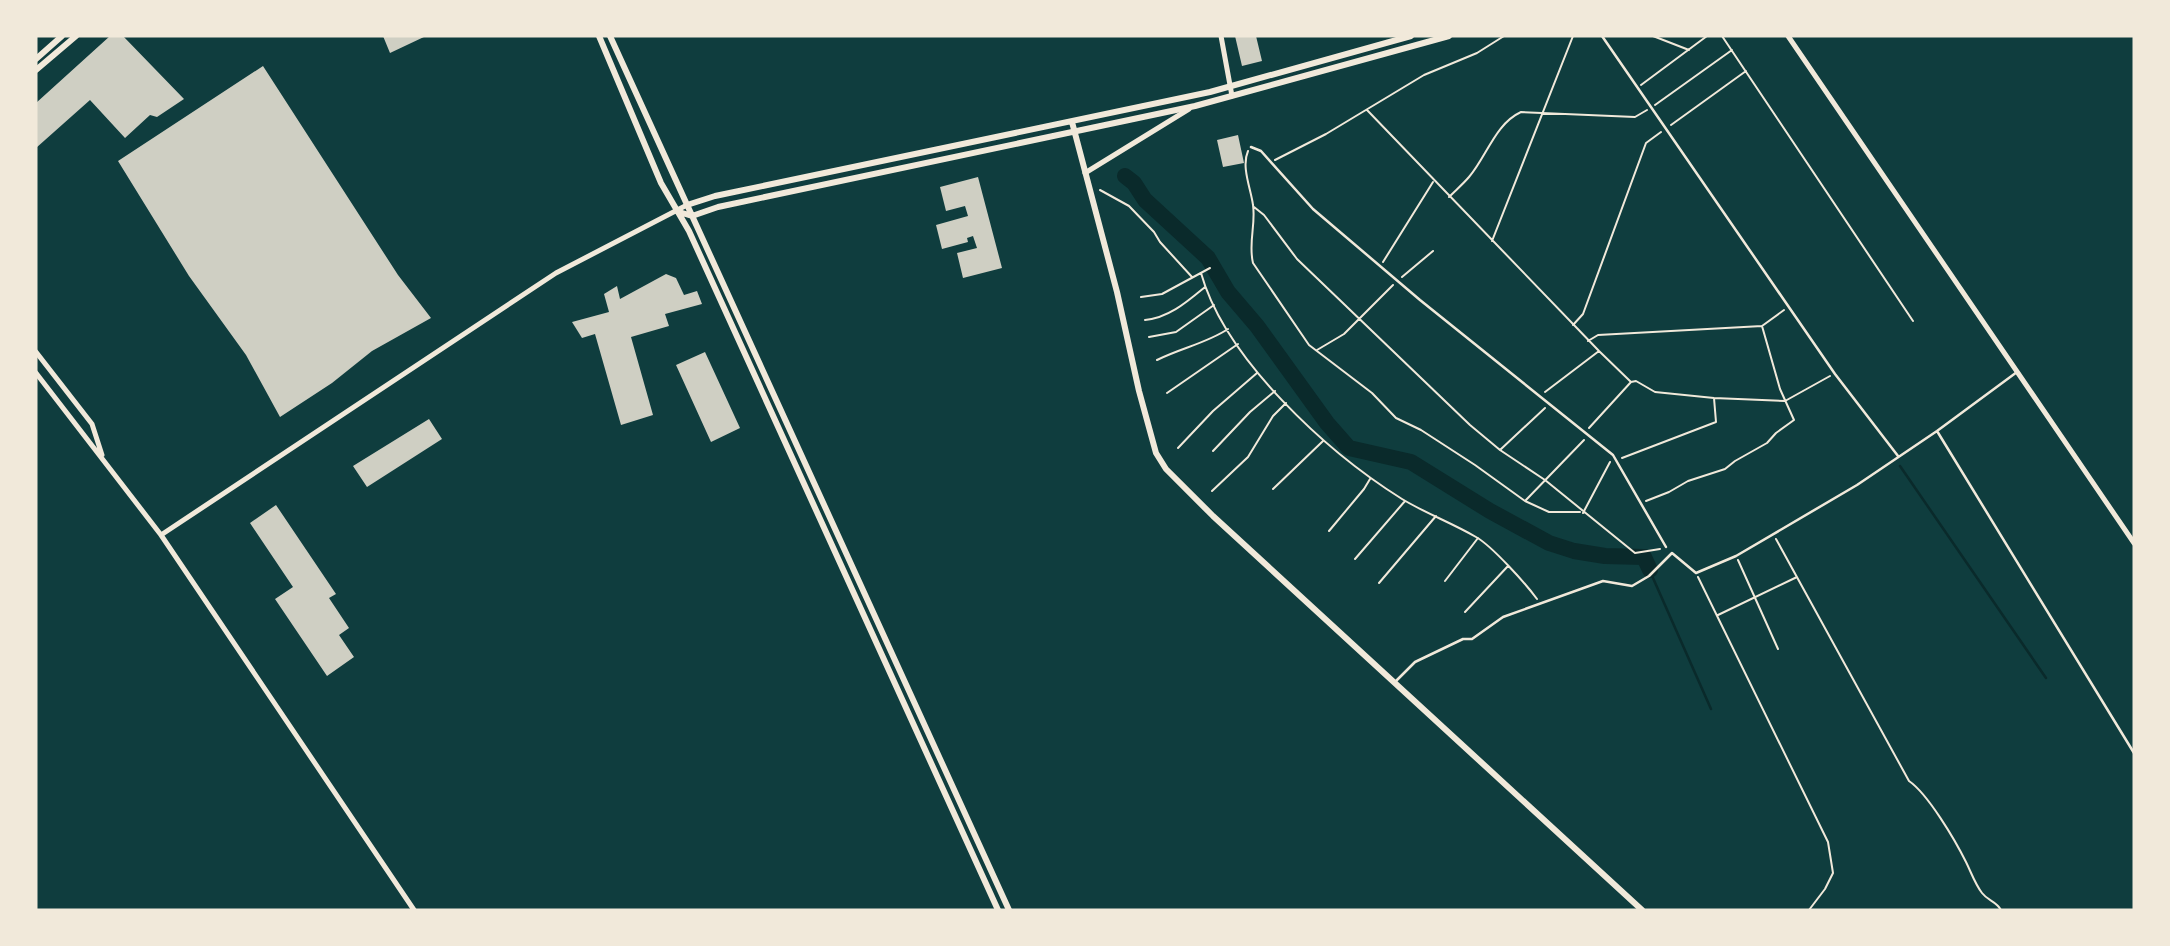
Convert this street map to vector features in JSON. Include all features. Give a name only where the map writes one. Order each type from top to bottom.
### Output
[{"type":"street","points":[[36,59],[62,36]]},
{"type":"street","points":[[36,70],[76,36]]},
{"type":"street","points":[[599,36],[624,93],[638,132],[676,211],[689,231],[998,910]]},
{"type":"street","points":[[610,36],[1009,910]]},
{"type":"street","points":[[1221,36],[1232,96]]},
{"type":"street","points":[[161,535],[556,273],[687,205],[716,196],[1230,87],[1411,36]]},
{"type":"street","points":[[676,211],[692,216],[727,205],[1195,106],[1449,36]]},
{"type":"street","points":[[1788,36],[2134,543]]},
{"type":"street","points":[[1085,172],[1195,106]]},
{"type":"street","points":[[1072,122],[1118,292],[1146,421],[1160,462],[1213,516],[1642,910]]},
{"type":"street","points":[[36,352],[92,424],[104,460]]},
{"type":"street","points":[[36,373],[161,535],[414,910]]},
{"type":"lane","points":[[1602,36],[1835,374],[1898,456]]},
{"type":"lane","points":[[1251,147],[1256,147],[1313,209],[1397,281],[1614,455],[1666,547]]},
{"type":"lane","points":[[1395,682],[1415,662],[1463,639],[1472,639],[1503,617],[1603,580],[1632,586],[1649,576],[1672,553],[1696,573],[1736,556],[1857,485],[1937,431],[2017,372]]},
{"type":"lane","points":[[1937,431],[2134,753]]},
{"type":"path","points":[[1270,162],[1326,134],[1424,75],[1477,53],[1504,36]]},
{"type":"path","points":[[1492,241],[1573,36]]},
{"type":"path","points":[[1653,36],[1689,50]]},
{"type":"path","points":[[1637,88],[1707,36]]},
{"type":"path","points":[[1722,36],[1913,321]]},
{"type":"path","points":[[1449,197],[1470,176],[1503,125],[1521,112],[1634,117],[1651,108],[1732,50]]},
{"type":"path","points":[[1573,325],[1583,314],[1646,144],[1746,71]]},
{"type":"path","points":[[1366,110],[1588,341],[1631,382]]},
{"type":"path","points":[[1251,147],[1246,154],[1247,178],[1254,207],[1250,250],[1253,263],[1309,345],[1372,393],[1396,418],[1421,430],[1475,464],[1525,501],[1549,512],[1582,512]]},
{"type":"path","points":[[1380,266],[1434,181]]},
{"type":"path","points":[[1100,190],[1128,206],[1154,232],[1160,242],[1192,278]]},
{"type":"path","points":[[1254,207],[1264,215],[1297,259],[1470,425],[1500,450],[1545,480],[1582,512],[1635,553],[1666,547]]},
{"type":"path","points":[[1317,350],[1344,334],[1397,281],[1432,251]]},
{"type":"path","points":[[1141,297],[1162,294],[1210,268]]},
{"type":"path","points":[[1201,273],[1205,287],[1214,305],[1257,373],[1323,441],[1370,479],[1405,500],[1478,538],[1526,584],[1540,603]]},
{"type":"path","points":[[1145,320],[1164,315],[1186,303],[1205,287]]},
{"type":"path","points":[[1149,337],[1176,332],[1214,305]]},
{"type":"path","points":[[1588,341],[1598,336],[1762,326],[1789,307]]},
{"type":"path","points":[[1642,503],[1670,492],[1688,481],[1725,470],[1735,461],[1767,443],[1776,432],[1794,420],[1785,401],[1762,326]]},
{"type":"path","points":[[1157,360],[1178,350],[1216,338],[1228,329]]},
{"type":"path","points":[[1167,393],[1238,344]]},
{"type":"path","points":[[1541,395],[1599,351]]},
{"type":"path","points":[[1178,448],[1214,411],[1257,373]]},
{"type":"path","points":[[1586,431],[1631,382],[1636,381],[1654,392],[1714,398],[1785,401],[1835,374]]},
{"type":"path","points":[[1213,451],[1250,412],[1275,391]]},
{"type":"path","points":[[1618,460],[1716,422],[1714,398]]},
{"type":"path","points":[[1500,450],[1550,402]]},
{"type":"path","points":[[1212,492],[1248,457],[1273,416],[1286,403]]},
{"type":"path","points":[[1525,501],[1590,435]]},
{"type":"path","points":[[1273,489],[1323,441]]},
{"type":"path","points":[[1582,512],[1614,455]]},
{"type":"path","points":[[1329,531],[1370,479]]},
{"type":"path","points":[[1355,559],[1405,500]]},
{"type":"path","points":[[1379,583],[1436,516]]},
{"type":"path","points":[[1774,534],[1909,781],[1920,789],[1926,797],[1965,859],[1980,892],[1987,899],[1996,902],[2001,910]]},
{"type":"path","points":[[1445,581],[1478,538]]},
{"type":"path","points":[[1736,556],[1778,649]]},
{"type":"path","points":[[1465,612],[1508,566]]},
{"type":"path","points":[[1696,573],[1828,842],[1833,873],[1825,889],[1809,910]]},
{"type":"path","points":[[1718,615],[1797,577]]},
{"type":"building","points":[[110,36],[123,36],[184,99],[157,117],[150,115],[125,138],[90,100],[36,148],[36,103]]},
{"type":"building","points":[[383,36],[426,36],[390,53]]},
{"type":"building","points":[[1235,36],[1256,36],[1262,61],[1242,66]]},
{"type":"building","points":[[263,66],[398,275],[431,318],[372,351],[332,383],[280,417],[246,355],[189,276],[118,161]]},
{"type":"building","points":[[1238,135],[1244,163],[1223,167],[1217,140]]},
{"type":"building","points":[[978,177],[1002,268],[963,278],[957,253],[977,248],[973,236],[967,238],[968,242],[942,249],[936,225],[968,216],[965,206],[946,211],[940,187]]},
{"type":"building","points":[[666,274],[676,278],[684,295],[697,291],[702,304],[665,314],[669,326],[631,337],[653,415],[621,425],[595,334],[582,338],[572,322],[609,312],[604,294],[617,286],[620,299]]},
{"type":"building","points":[[705,352],[740,428],[711,442],[676,365]]},
{"type":"building","points":[[429,419],[442,439],[367,487],[353,466]]},
{"type":"building","points":[[276,505],[336,594],[329,598],[349,628],[339,635],[354,657],[327,676],[275,599],[293,587],[250,523]]},
{"type":"waterway","points":[[1125,176],[1134,183],[1145,200],[1208,258],[1228,292],[1257,326],[1327,423],[1349,448],[1411,462],[1490,511],[1549,543],[1574,551],[1605,556],[1644,557],[1650,570]]},
{"type":"waterway","points":[[1900,466],[2046,678]]},
{"type":"waterway","points":[[1653,578],[1711,709]]}]
